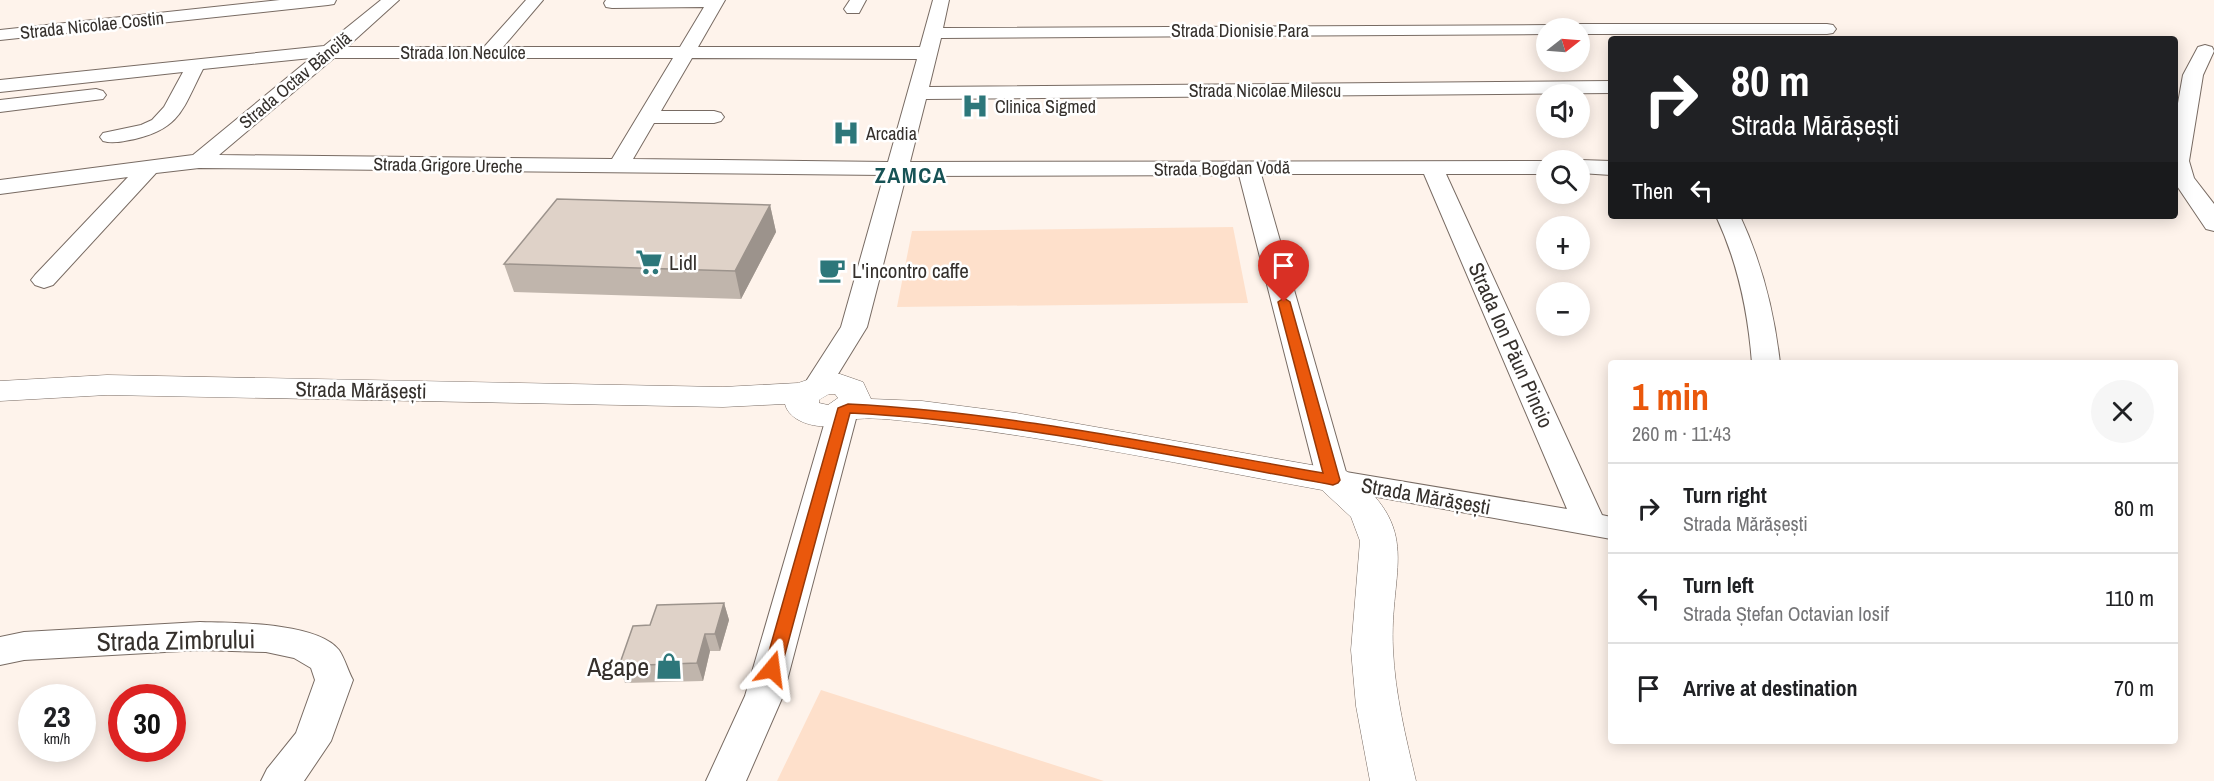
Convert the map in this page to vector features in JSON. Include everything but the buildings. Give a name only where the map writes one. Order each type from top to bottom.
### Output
[{"type":"street","name":"Strada Nicolae Costin","points":[[0,35],[240,17],[328,0]]},
{"type":"street","name":"Strada Octav Băncilă","points":[[199,161],[391,0]]},
{"type":"street","points":[[489,52],[535,0]]},
{"type":"street","points":[[726,781],[764,696],[827,466],[830,401],[854,327],[898,170],[941,0]]},
{"type":"street","points":[[610,6],[717,1]]},
{"type":"street","points":[[618,167],[717,1]]},
{"type":"street","name":"Strada Dionisie Para","points":[[931,43],[1536,29]]},
{"type":"street","points":[[1590,29],[1827,29]]},
{"type":"street","name":"Strada Ion Neculce","points":[[0,86],[327,52],[688,52],[931,43]]},
{"type":"street","points":[[2205,51],[2192,81],[2178,161],[2179,172],[2214,224]]},
{"type":"street","points":[[110,137],[140,133],[159,126],[171,115],[184,85],[197,64]]},
{"type":"street","points":[[161,88],[184,85]]},
{"type":"street","name":"Strada Nicolae Milescu","points":[[918,93],[1608,87]]},
{"type":"street","points":[[0,106],[115,93]]},
{"type":"street","points":[[649,117],[714,117]]},
{"type":"street","name":"Strada Grigore Ureche","points":[[0,187],[199,161],[898,170]]},
{"type":"street","points":[[44,280],[150,167]]},
{"type":"street","name":"Strada Ion Păun Pincio","points":[[1432,167],[1600,526]]},
{"type":"street","name":"Strada Bogdan Vodă","points":[[898,170],[1536,167]]},
{"type":"street","points":[[1248,168],[1333,480],[1357,498],[1371,517],[1378,533],[1379,552],[1371,633],[1375,688],[1393,781]]},
{"type":"street","points":[[1590,168],[1608,168]]},
{"type":"street","points":[[1730,219],[1737,234],[1759,305],[1766,360]]},
{"type":"street","name":"Strada Mărășești","points":[[0,392],[107,385],[830,401],[1058,430],[1600,526]]},
{"type":"street","name":"Strada Zimbrului","points":[[0,651],[24,646],[200,636],[266,638],[303,646],[326,659],[334,680],[312,741],[281,781]]},
{"type":"shaded area","points":[[1233,227],[1248,303],[897,307],[912,231]]},
{"type":"shaded area","points":[[821,690],[1104,781],[777,781]]},
{"type":"place","name":"Clinica Sigmed","points":[[975,106]]},
{"type":"place","name":"Arcadia","points":[[846,133]]},
{"type":"place","name":"Lidl","points":[[649,262]]},
{"type":"place","name":"L'incontro caffe","points":[[832,270]]},
{"type":"place","name":"Agape","points":[[669,666]]},
{"type":"district","name":"ZAMCA","points":[[911,175]]},
{"type":"route","points":[[772,669],[843,411],[848,408],[922,412],[1058,430],[1333,480],[1284,302]]}]
